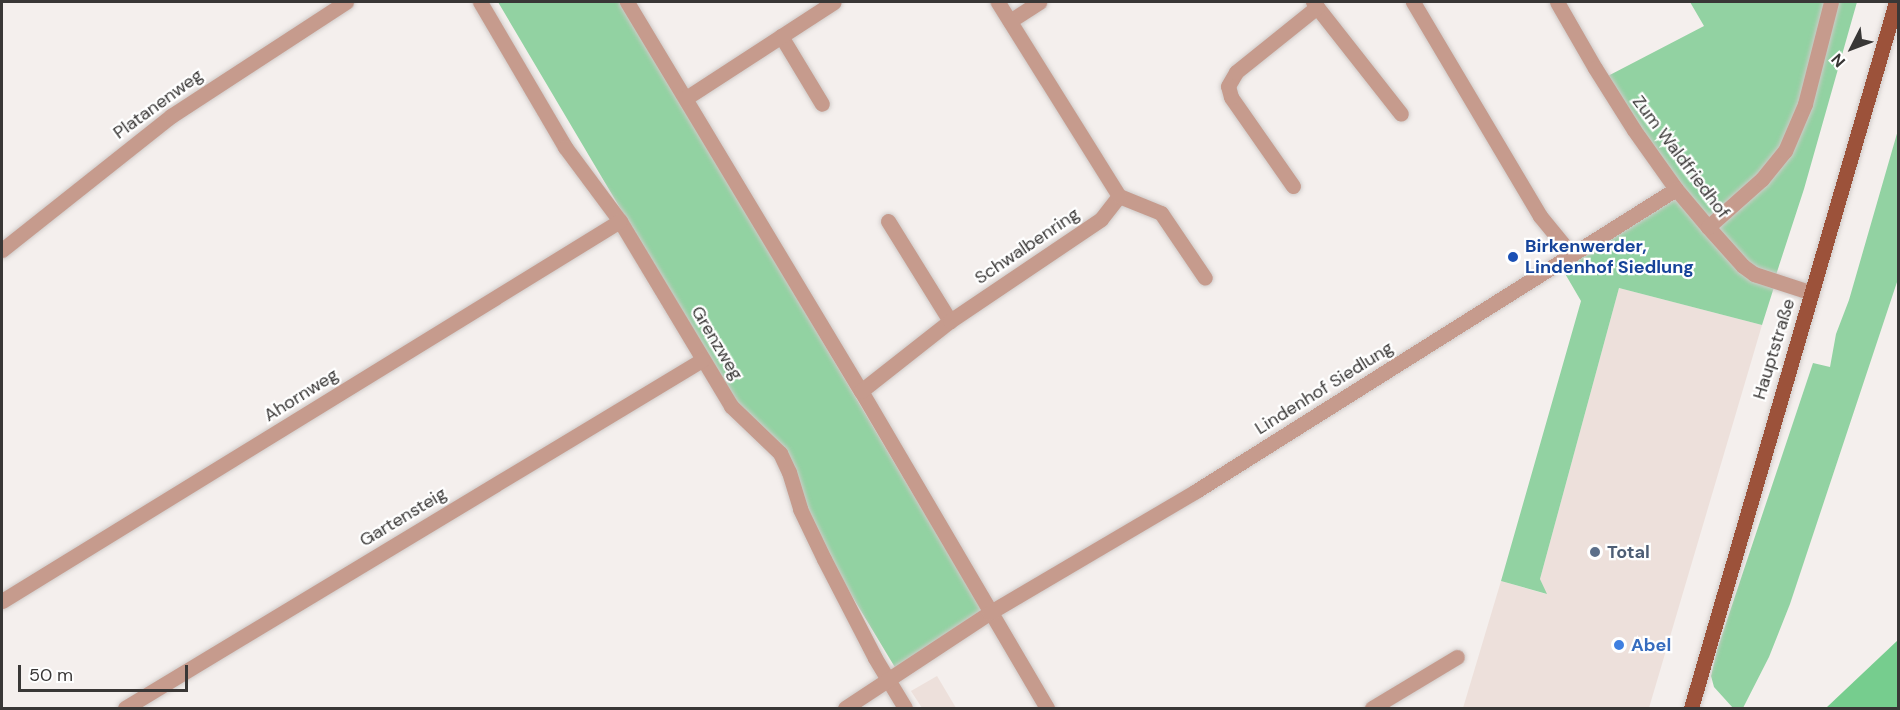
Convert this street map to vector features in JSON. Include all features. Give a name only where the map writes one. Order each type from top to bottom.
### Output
[{"type":"main road","name":"Hauptstraße","points":[[1690,708],[1896,2]]},
{"type":"street","name":"Platanenweg","points":[[2,250],[171,116],[346,2]]},
{"type":"street","name":"Grenzweg","points":[[480,2],[565,147],[621,221],[702,360],[732,406],[780,453],[805,519],[905,708]]},
{"type":"street","points":[[627,2],[687,98],[1047,708]]},
{"type":"street","points":[[687,98],[834,2]]},
{"type":"street","points":[[998,2],[1119,196],[1161,213],[1205,278]]},
{"type":"street","points":[[1010,21],[1039,2]]},
{"type":"street","points":[[1413,2],[1536,209],[1572,255]]},
{"type":"street","name":"Zum Waldfriedhof","points":[[1557,2],[1610,92],[1676,189],[1708,227],[1743,266],[1754,274],[1812,293]]},
{"type":"street","points":[[1708,227],[1762,178],[1785,151],[1805,104],[1832,2]]},
{"type":"street","points":[[1293,186],[1231,97],[1228,86],[1236,72],[1315,4],[1401,114]]},
{"type":"street","points":[[781,36],[822,104]]},
{"type":"street","name":"Lindenhof Siedlung","points":[[845,708],[989,613],[1196,491],[1676,189]]},
{"type":"street","name":"Schwalbenring","points":[[861,391],[950,321],[1101,219],[1119,196]]},
{"type":"street","name":"Ahornweg","points":[[2,601],[621,221]]},
{"type":"street","points":[[888,221],[950,321]]},
{"type":"street","name":"Gartensteig","points":[[125,708],[702,360]]},
{"type":"street","points":[[1372,708],[1457,657]]},
{"type":"shaded area","points":[[1619,288],[1762,325],[1649,708],[1463,708],[1501,581],[1546,594],[1540,579]]},
{"type":"shaded area","points":[[937,676],[956,708],[922,708],[911,691]]},
{"type":"green space","points":[[498,2],[621,2],[986,617],[899,674],[826,553],[784,451],[747,415],[729,392]]},
{"type":"green space","points":[[1690,2],[1829,2],[1802,103],[1782,150],[1710,223],[1604,78],[1704,26]]},
{"type":"green space","points":[[1835,2],[1857,2],[1804,189],[1775,278],[1756,272],[1713,227],[1779,164]]},
{"type":"green space","points":[[1898,130],[1898,279],[1790,604],[1769,657],[1743,708],[1733,708],[1714,687],[1711,676],[1717,650],[1813,363],[1830,367],[1836,334],[1849,300]]},
{"type":"green space","points":[[1676,192],[1706,228],[1775,284],[1762,325],[1619,288],[1540,579],[1547,594],[1501,581],[1581,301],[1560,265]]},
{"type":"green space","points":[[1898,640],[1898,708],[1826,708]]},
{"type":"place","name":"Birkenwerder, Lindenhof Siedlung","points":[[1513,257]]},
{"type":"place","name":"Total","points":[[1595,552]]},
{"type":"place","name":"Abel","points":[[1619,645]]}]
